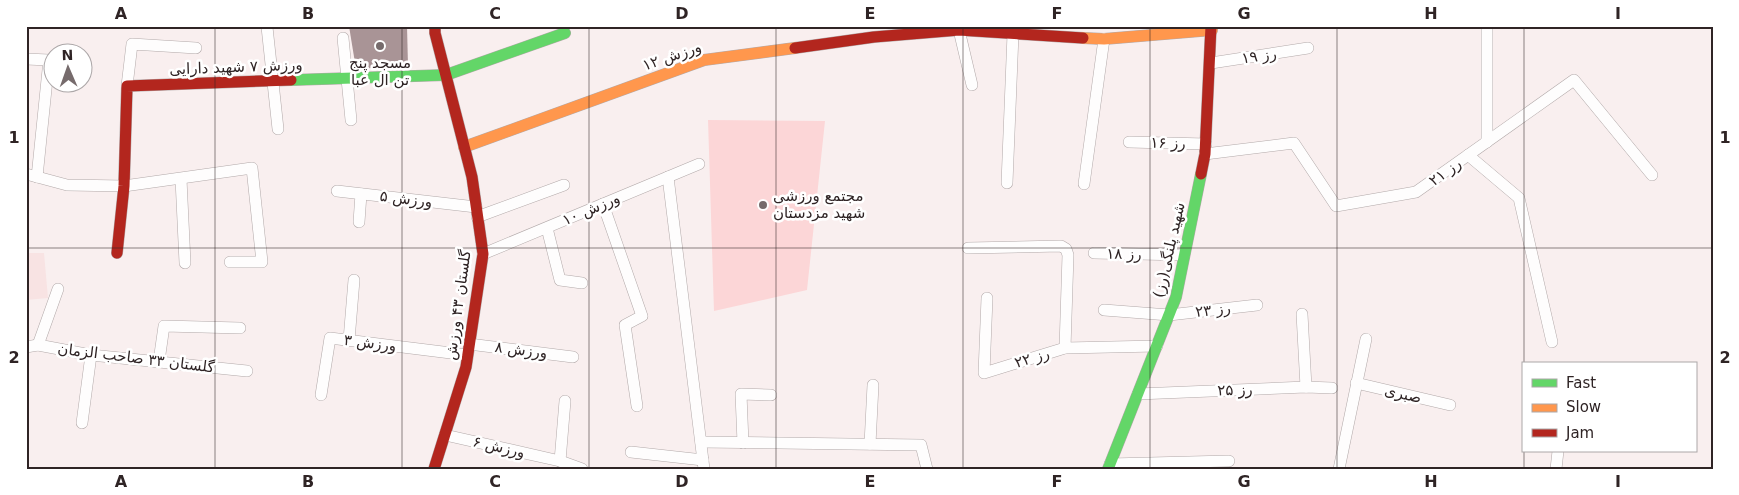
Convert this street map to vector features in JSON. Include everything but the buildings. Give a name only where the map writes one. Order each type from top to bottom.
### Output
[{"type":"street","name":"گلستان ۴۳ ورزش","points":[[434,469],[466,367],[483,254],[472,177],[435,26]]},
{"type":"street","points":[[1487,26],[1487,142]]},
{"type":"street","points":[[266,28],[278,129]]},
{"type":"street","name":"ورزش ۱۲","points":[[464,147],[704,60],[874,37],[959,30],[1104,38],[1212,28]]},
{"type":"street","name":"شهید پلنگی(رز)","points":[[1109,466],[1176,298],[1206,149],[1212,28]]},
{"type":"street","points":[[959,30],[972,85]]},
{"type":"street","name":"ورزش ۷ شهید دارایی","points":[[127,86],[446,75],[565,34]]},
{"type":"street","points":[[1007,183],[1013,34]]},
{"type":"street","points":[[343,38],[351,120]]},
{"type":"street","points":[[1084,184],[1104,38]]},
{"type":"street","points":[[118,254],[124,186],[127,86],[132,44],[196,48]]},
{"type":"street","name":"رز ۱۹","points":[[1211,63],[1308,48]]},
{"type":"street","points":[[26,59],[49,60],[32,175],[67,185],[124,186],[252,168],[262,262],[230,262]]},
{"type":"street","name":"رز ۲۱","points":[[1206,149],[1294,143],[1336,206],[1416,192],[1574,80],[1652,175]]},
{"type":"street","name":"رز ۱۶","points":[[1129,142],[1206,149]]},
{"type":"street","points":[[1468,155],[1519,198],[1552,342]]},
{"type":"street","name":"ورزش ۱۰","points":[[483,254],[699,164]]},
{"type":"street","points":[[631,452],[703,464],[668,177]]},
{"type":"street","points":[[181,179],[185,263]]},
{"type":"street","points":[[477,212],[564,185]]},
{"type":"street","name":"ورزش ۵","points":[[337,191],[477,212]]},
{"type":"street","points":[[359,222],[361,194]]},
{"type":"street","points":[[603,204],[642,316],[626,325],[636,406]]},
{"type":"street","points":[[547,228],[560,280],[582,283]]},
{"type":"street","points":[[968,248],[1061,246],[1066,249],[1068,255],[1065,348]]},
{"type":"street","name":"رز ۱۸","points":[[1094,254],[1184,255]]},
{"type":"street","points":[[349,340],[354,280]]},
{"type":"street","points":[[32,346],[58,290]]},
{"type":"street","name":"رز ۲۲","points":[[988,298],[984,373],[1065,348],[1156,346]]},
{"type":"street","name":"رز ۲۳","points":[[1104,310],[1169,315],[1257,305]]},
{"type":"street","points":[[1302,314],[1306,387]]},
{"type":"street","points":[[159,361],[164,326],[240,328]]},
{"type":"street","name":"ورزش ۳","points":[[320,395],[330,338],[468,350]]},
{"type":"street","points":[[1339,469],[1366,339]]},
{"type":"street","name":"گلستان ۳۳ صاحب الزمان","points":[[32,346],[91,355],[247,371]]},
{"type":"street","name":"ورزش ۸","points":[[468,350],[573,357]]},
{"type":"street","points":[[82,423],[91,355]]},
{"type":"street","name":"صبری","points":[[1356,384],[1450,405]]},
{"type":"street","points":[[870,444],[873,385]]},
{"type":"street","name":"رز ۲۵","points":[[1138,394],[1306,387],[1332,388]]},
{"type":"street","points":[[743,443],[741,394],[771,395]]},
{"type":"street","points":[[560,461],[565,402]]},
{"type":"street","name":"ورزش ۶","points":[[445,435],[560,461],[582,469]]},
{"type":"street","points":[[701,442],[921,445],[927,469]]},
{"type":"street","points":[[1556,469],[1558,452]]},
{"type":"street","points":[[1109,466],[1229,461]]},
{"type":"shaded area","name":"مجتمع ورزشی شهید مزدستان","points":[[708,120],[825,121],[807,290],[714,311]]},
{"type":"shaded area","points":[[26,253],[44,253],[48,298],[26,300]]},
{"type":"traffic: fast","points":[[291,80],[446,75],[565,33]]},
{"type":"traffic: fast","points":[[1108,469],[1176,297],[1201,174]]},
{"type":"traffic: slow","points":[[1083,38],[1104,39],[1212,30]]},
{"type":"traffic: slow","points":[[464,147],[704,60],[795,48]]},
{"type":"traffic: jam","points":[[434,469],[466,367],[483,254],[472,177],[435,33],[435,26]]},
{"type":"traffic: jam","points":[[1201,174],[1205,154],[1211,26]]},
{"type":"traffic: jam","points":[[795,48],[874,37],[959,30],[1083,38]]},
{"type":"traffic: jam","points":[[117,253],[124,186],[127,86],[291,80]]},
{"type":"place","name":"مسجد پنج تن ال عبا","points":[[380,46]]},
{"type":"place","name":"مجتمع ورزشی شهید مزدستان","points":[[763,205]]}]
